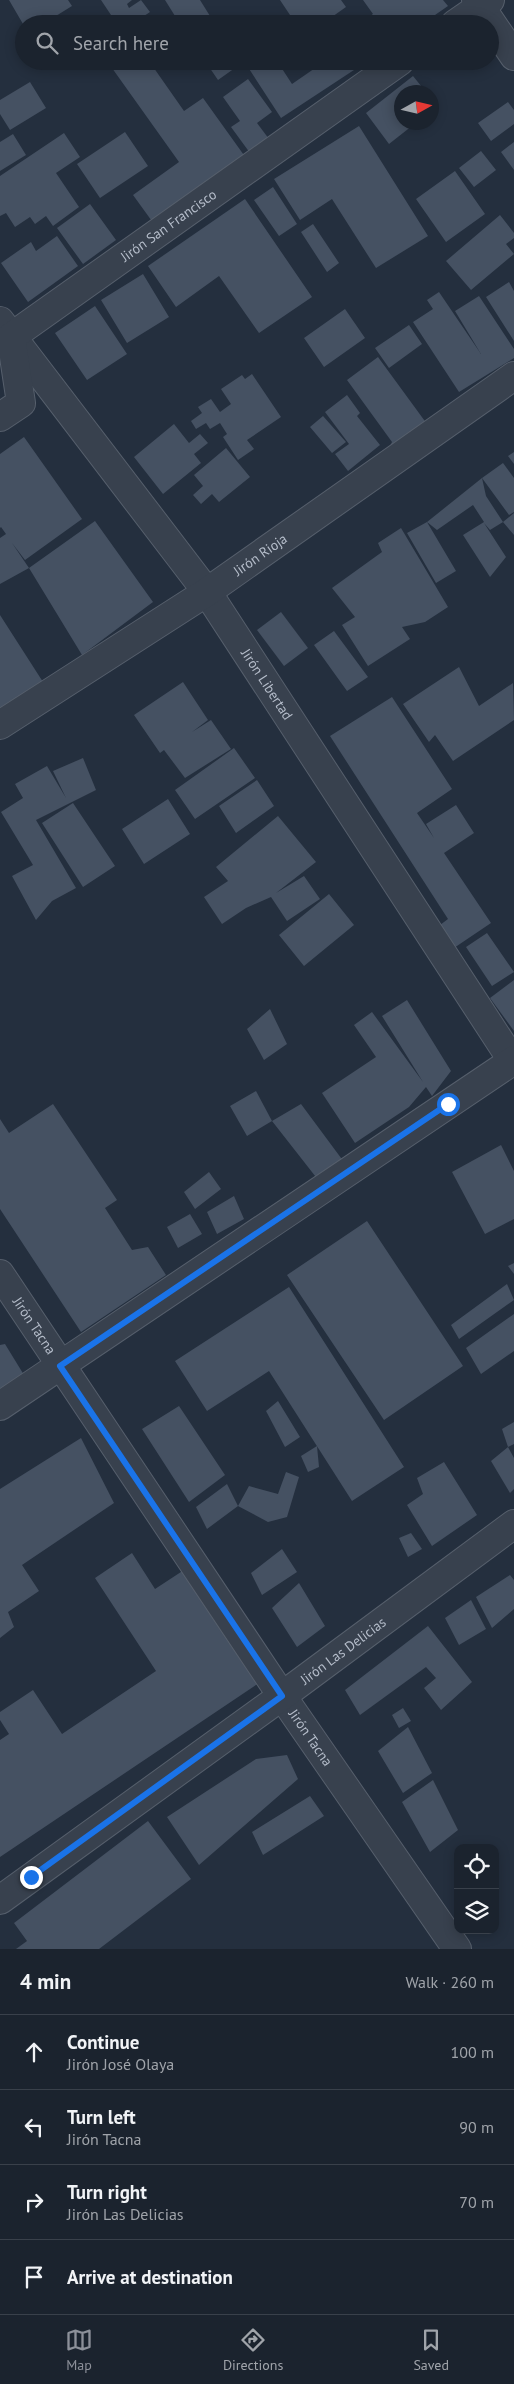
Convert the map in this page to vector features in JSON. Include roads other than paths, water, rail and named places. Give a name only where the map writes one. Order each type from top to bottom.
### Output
[{"type":"street","points":[[466,15],[482,2],[490,15]]},
{"type":"street","points":[[499,31],[514,56]]},
{"type":"street","name":"Jirón San Francisco","points":[[6,329],[387,70]]},
{"type":"street","points":[[0,417],[21,403],[6,329]]},
{"type":"street","name":"Jirón Libertad","points":[[6,329],[207,592],[514,1061]]},
{"type":"street","name":"Jirón Rioja","points":[[0,725],[207,592],[514,376]]},
{"type":"street","points":[[0,1406],[514,1061]]},
{"type":"street","name":"Jirón Tacna","points":[[0,1274],[282,1696],[457,1949]]},
{"type":"street","name":"Jirón Las Delicias","points":[[0,1900],[282,1696],[514,1524]]}]
